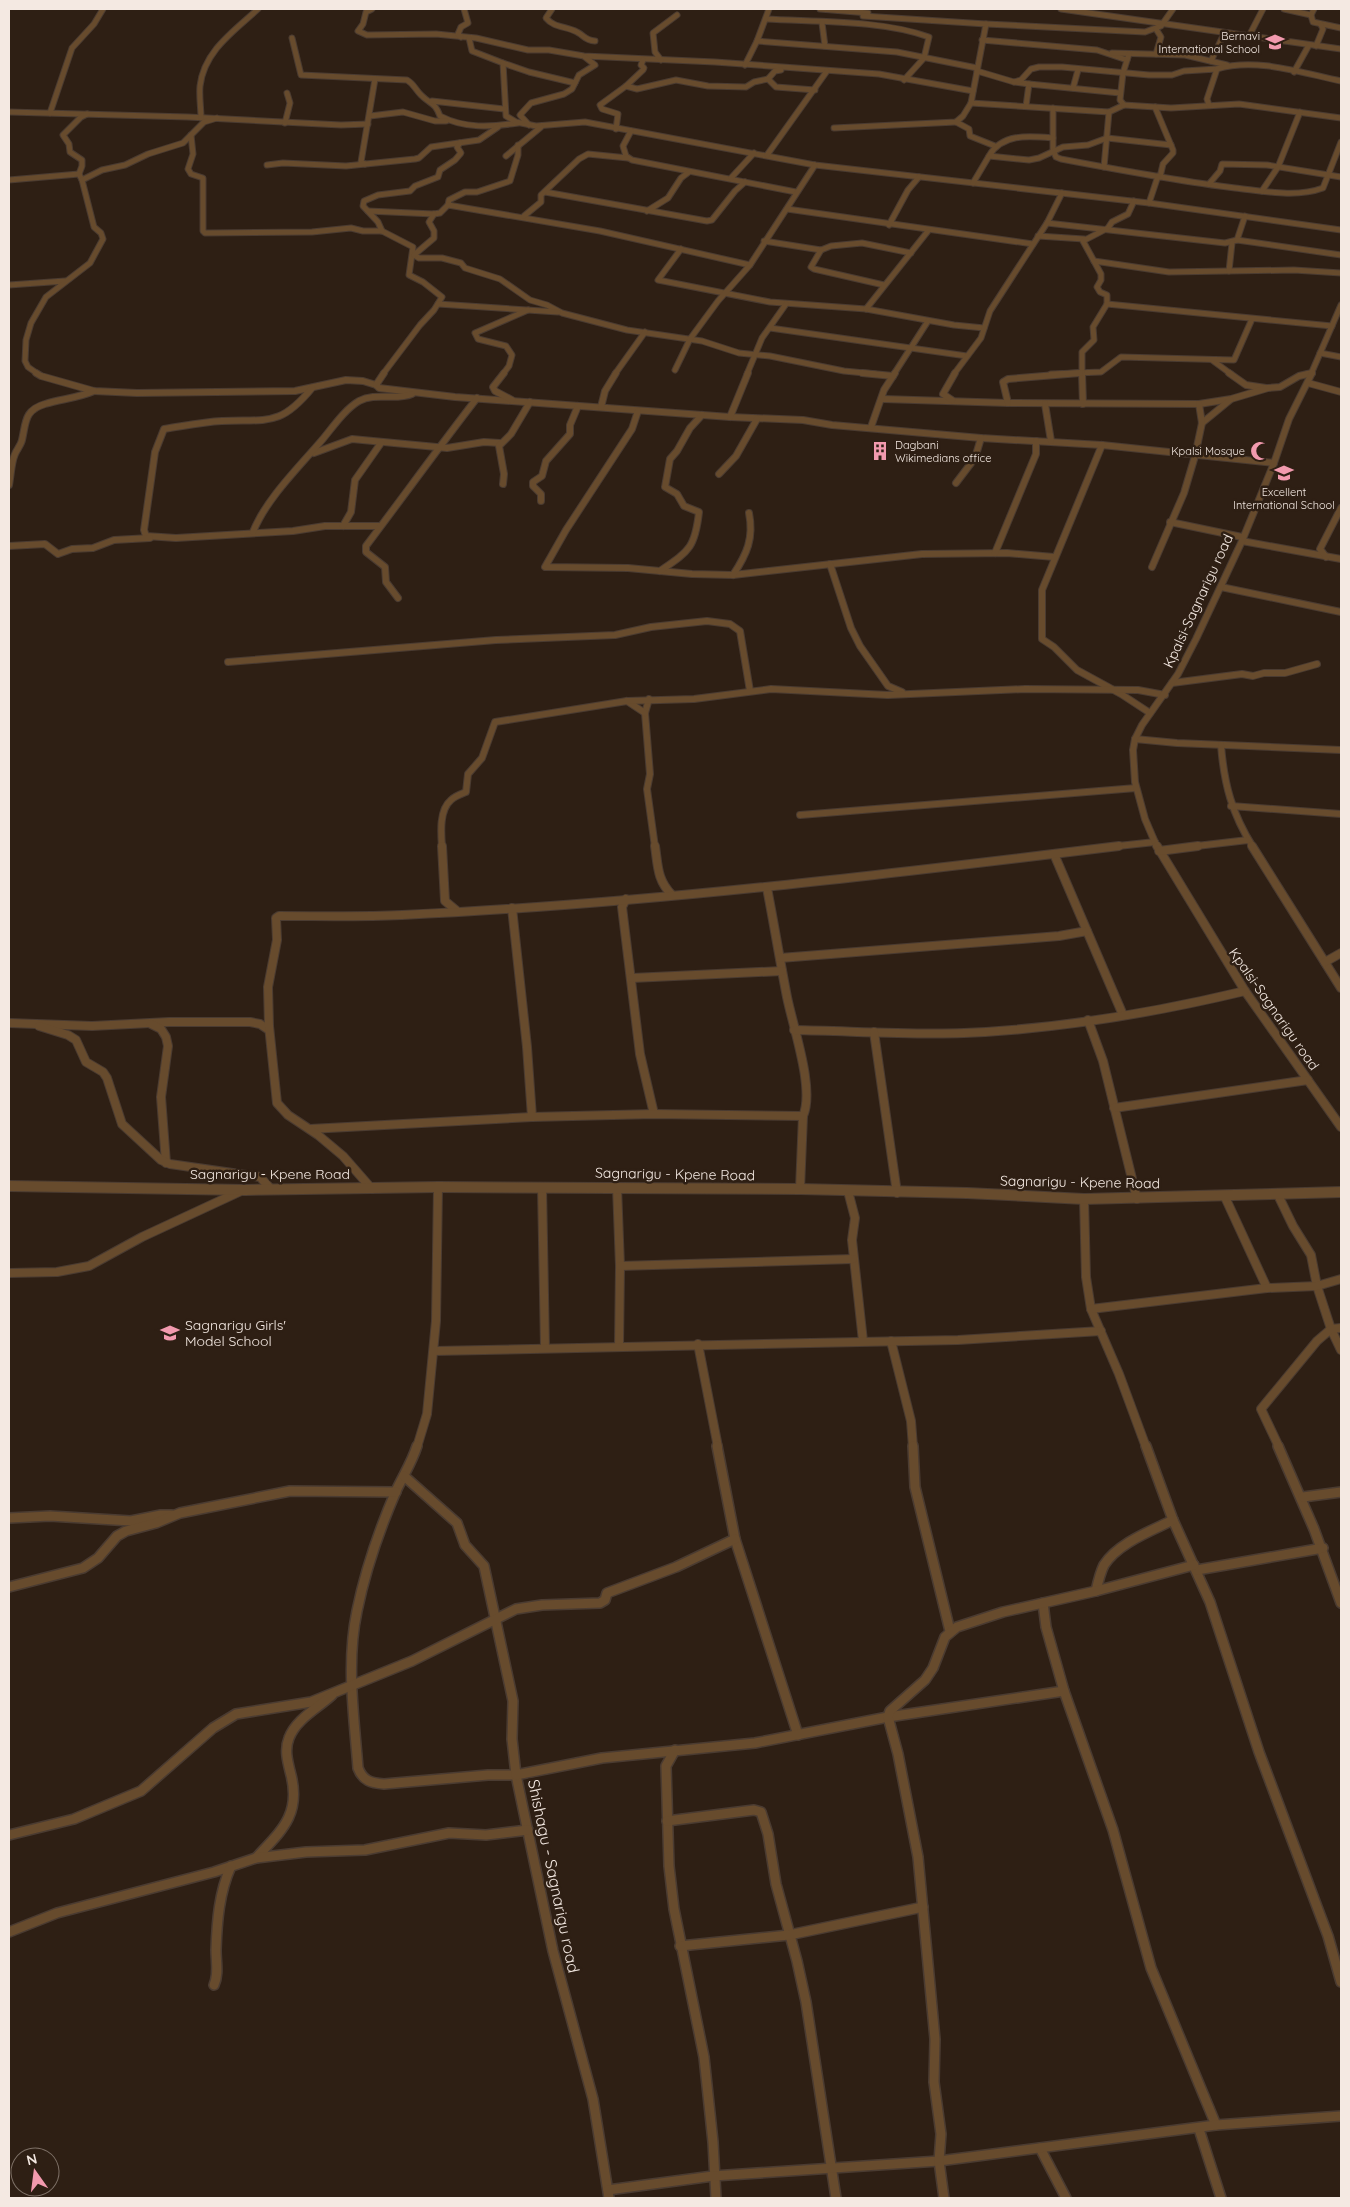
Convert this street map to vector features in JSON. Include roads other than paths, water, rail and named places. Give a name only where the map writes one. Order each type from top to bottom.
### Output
[{"type":"street","points":[[50,113],[51,104],[63,73],[67,53],[100,17],[104,9]]},
{"type":"street","points":[[200,118],[200,87],[203,70],[216,48],[224,39],[258,9]]},
{"type":"street","points":[[372,9],[366,12],[363,24],[358,31],[360,33],[367,35],[436,34],[469,38],[528,50],[549,50],[584,56],[879,74],[973,92]]},
{"type":"street","points":[[461,37],[458,34],[460,28],[468,23],[464,9]]},
{"type":"street","points":[[552,9],[546,18],[551,24],[577,32],[586,40],[595,41]]},
{"type":"street","points":[[745,65],[757,42],[769,9]]},
{"type":"street","points":[[820,9],[871,11]]},
{"type":"street","points":[[1061,9],[1341,49]]},
{"type":"street","points":[[863,16],[1118,31],[1156,30],[1164,23],[1173,9]]},
{"type":"street","points":[[1249,36],[1263,9]]},
{"type":"street","points":[[1284,9],[1311,15]]},
{"type":"street","points":[[1314,9],[1311,15],[1313,22],[1321,26],[1341,28]]},
{"type":"street","points":[[856,24],[857,21],[871,11]]},
{"type":"street","points":[[661,60],[655,52],[653,34],[663,24],[670,22],[677,15]]},
{"type":"street","points":[[1118,31],[1128,24],[1121,17]]},
{"type":"street","points":[[766,20],[856,24],[915,32],[929,37],[924,58],[904,80]]},
{"type":"street","points":[[822,23],[825,46]]},
{"type":"street","points":[[956,122],[963,116],[971,103],[986,24]]},
{"type":"street","points":[[1316,46],[1323,29],[1321,26]]},
{"type":"street","points":[[1156,30],[1161,37],[1156,54]]},
{"type":"street","points":[[292,38],[301,75],[411,81],[421,95],[436,105],[440,116],[448,121]]},
{"type":"street","points":[[469,38],[472,51],[503,62],[518,70],[544,74],[575,83]]},
{"type":"street","points":[[1211,61],[1222,38]]},
{"type":"street","points":[[982,40],[1077,48],[1110,53],[1191,57],[1227,65]]},
{"type":"street","points":[[757,42],[897,52],[977,70],[1014,82],[1120,93]]},
{"type":"street","points":[[1294,72],[1309,45]]},
{"type":"street","points":[[1110,53],[1127,60]]},
{"type":"street","points":[[1124,105],[1120,100],[1120,93],[1123,73],[1129,54]]},
{"type":"street","points":[[529,125],[520,115],[531,103],[564,94],[572,89],[578,75],[595,65],[593,62],[585,60],[584,56]]},
{"type":"street","points":[[1191,57],[1186,63],[1193,70]]},
{"type":"street","points":[[616,129],[618,114],[602,109],[600,104],[626,86],[643,70],[644,68],[641,65],[643,60]]},
{"type":"street","points":[[503,62],[505,77],[504,109],[506,116],[518,123]]},
{"type":"street","points":[[1014,82],[1020,80],[1031,69],[1040,67],[1172,75],[1193,70],[1217,69],[1227,65],[1239,64],[1341,81]]},
{"type":"street","points":[[626,86],[637,89],[676,80],[708,86],[746,87],[754,82],[768,79],[775,71],[792,69]]},
{"type":"street","points":[[1209,105],[1207,99],[1217,69]]},
{"type":"street","points":[[1073,88],[1078,70]]},
{"type":"street","points":[[767,155],[828,71]]},
{"type":"street","points":[[365,164],[361,160],[364,153],[362,146],[370,116],[375,79]]},
{"type":"street","points":[[768,79],[776,86],[815,90]]},
{"type":"street","points":[[1026,106],[1029,84]]},
{"type":"street","points":[[285,123],[290,102],[287,93]]},
{"type":"street","points":[[432,101],[504,109]]},
{"type":"street","points":[[971,103],[1108,112],[1124,105],[1155,107],[1239,104],[1341,118]]},
{"type":"street","points":[[1149,203],[1163,164],[1173,153],[1155,107]]},
{"type":"street","points":[[1053,108],[1053,150],[1056,157],[1061,159],[1159,177],[1262,191],[1295,193],[1315,191],[1323,188],[1341,142]]},
{"type":"street","points":[[9,112],[217,118],[285,123],[368,124]]},
{"type":"street","points":[[370,116],[403,112],[435,121],[448,121],[474,126],[518,123],[541,128]]},
{"type":"street","points":[[1104,167],[1108,112]]},
{"type":"street","points":[[1262,191],[1278,167],[1300,112]]},
{"type":"street","points":[[79,174],[83,167],[83,159],[80,155],[70,152],[69,144],[63,135],[81,117],[89,114]]},
{"type":"street","points":[[82,180],[102,170],[125,165],[148,154],[183,143],[204,122],[217,118]]},
{"type":"street","points":[[506,156],[541,128],[570,121],[815,165],[1134,201],[1341,230]]},
{"type":"street","points":[[834,128],[956,122],[969,129],[970,136],[995,146],[1019,138],[1053,138]]},
{"type":"street","points":[[267,166],[283,162],[331,166],[415,159],[419,158],[431,147],[479,140],[503,125]]},
{"type":"street","points":[[628,158],[623,150],[623,146],[631,131]]},
{"type":"street","points":[[191,135],[194,154],[188,169],[191,174],[203,178],[203,231],[312,232],[351,228],[363,231],[382,231],[413,247],[414,256]]},
{"type":"street","points":[[989,156],[1029,160],[1040,158],[1053,150],[1066,146],[1088,145],[1107,138],[1171,145]]},
{"type":"street","points":[[382,231],[378,222],[363,206],[364,201],[378,194],[410,191],[416,186],[438,177],[440,170],[461,153],[457,147],[460,143]]},
{"type":"street","points":[[368,211],[440,213],[448,205],[449,200],[465,192],[477,192],[510,181],[512,164],[518,157],[518,145]]},
{"type":"street","points":[[973,183],[980,166],[995,146]]},
{"type":"street","points":[[731,178],[754,153]]},
{"type":"street","points":[[524,216],[542,202],[541,196],[579,159],[588,154],[628,158],[689,172],[731,178],[796,192]]},
{"type":"street","points":[[1209,184],[1220,171],[1222,164],[1278,167],[1341,177]]},
{"type":"street","points":[[675,370],[690,339],[750,265],[815,165]]},
{"type":"street","points":[[647,211],[668,198],[681,178],[689,172]]},
{"type":"street","points":[[9,180],[79,174]]},
{"type":"street","points":[[79,174],[94,227],[103,239],[90,263],[46,297],[31,323],[26,340],[26,361],[28,367],[41,376],[94,391],[295,391],[333,381],[363,381],[390,391],[638,411],[757,419],[803,420],[981,438],[1102,445],[1274,463]]},
{"type":"street","points":[[889,224],[918,177]]},
{"type":"street","points":[[545,192],[699,220],[712,220],[735,191],[745,182]]},
{"type":"street","points":[[954,401],[943,394],[958,367],[981,338],[990,311],[1047,223],[1062,193]]},
{"type":"street","points":[[1038,236],[1084,239],[1108,228],[1112,222],[1128,214],[1134,201]]},
{"type":"street","points":[[448,205],[524,216],[750,265]]},
{"type":"street","points":[[787,209],[928,231],[1033,244]]},
{"type":"street","points":[[376,385],[442,297],[423,282],[409,275],[408,269],[414,256],[434,238],[434,231],[429,222],[434,214]]},
{"type":"street","points":[[1229,271],[1235,241],[1245,216]]},
{"type":"street","points":[[1047,223],[1108,228],[1158,236],[1235,241],[1341,255]]},
{"type":"street","points":[[866,310],[928,231]]},
{"type":"street","points":[[1083,404],[1082,352],[1092,344],[1094,340],[1093,327],[1107,304],[1107,294],[1098,290],[1101,274],[1084,244],[1084,239]]},
{"type":"street","points":[[764,241],[821,250],[831,246],[862,243],[911,254]]},
{"type":"street","points":[[681,249],[658,280],[786,304],[866,310],[928,321],[984,328]]},
{"type":"street","points":[[821,250],[811,267],[814,269],[884,285]]},
{"type":"street","points":[[414,256],[419,258],[442,258],[460,263],[465,268],[500,279],[530,300],[562,312],[627,330],[702,340],[739,353],[754,356],[770,356],[844,371],[893,376]]},
{"type":"street","points":[[1094,261],[1169,272],[1294,270],[1341,273]]},
{"type":"street","points":[[9,285],[67,281]]},
{"type":"street","points":[[438,304],[562,312]]},
{"type":"street","points":[[730,417],[762,338],[786,304]]},
{"type":"street","points":[[1107,304],[1332,326]]},
{"type":"street","name":"Kpalsi-Sagnarigu road","points":[[1341,305],[1308,383],[1289,419],[1274,463],[1221,587],[1186,660],[1134,739],[1133,760],[1136,788],[1145,819],[1159,851],[1208,934],[1245,991],[1341,1127]]},
{"type":"street","points":[[514,401],[495,391],[493,387],[509,366],[512,355],[506,346],[478,339],[475,333],[495,326],[528,310]]},
{"type":"street","points":[[1008,403],[1003,382],[1008,379],[1052,374],[1101,372],[1107,369],[1117,358],[1121,357],[1156,360],[1182,358],[1234,360],[1248,322],[1252,319]]},
{"type":"street","points":[[871,427],[884,390],[909,348],[928,321]]},
{"type":"street","points":[[770,328],[909,348],[937,350],[967,356]]},
{"type":"street","points":[[601,408],[600,402],[607,385],[615,377],[645,332]]},
{"type":"street","points":[[1320,353],[1341,357]]},
{"type":"street","points":[[1212,360],[1246,385],[1268,388]]},
{"type":"street","points":[[882,399],[1045,404],[1199,404],[1231,399],[1268,388],[1280,387],[1299,376],[1312,373]]},
{"type":"street","points":[[1308,383],[1341,392]]},
{"type":"street","points":[[152,538],[146,536],[144,530],[155,452],[164,430],[206,422],[273,422],[300,405],[312,388]]},
{"type":"street","points":[[9,485],[12,455],[22,442],[23,429],[30,410],[44,404],[80,398],[94,391]]},
{"type":"street","points":[[253,532],[258,519],[308,455],[318,447],[342,416],[361,400],[372,397],[397,399],[414,393]]},
{"type":"street","points":[[398,598],[386,582],[385,567],[366,552],[366,546],[439,446],[477,398]]},
{"type":"street","points":[[1202,423],[1231,399]]},
{"type":"street","points":[[308,455],[348,440],[439,446],[449,449],[488,441],[500,443],[508,438],[530,402]]},
{"type":"street","points":[[1045,404],[1050,441]]},
{"type":"street","points":[[1152,567],[1184,493],[1195,456],[1202,423],[1199,404]]},
{"type":"street","points":[[541,501],[541,494],[533,486],[533,482],[542,476],[546,461],[570,434],[570,425],[578,406]]},
{"type":"street","points":[[638,411],[632,429],[566,530],[545,567],[628,568],[692,574],[733,574],[922,554],[995,553],[1054,557]]},
{"type":"street","points":[[660,571],[691,550],[697,528],[699,512],[684,506],[677,494],[665,487],[670,459],[677,451],[690,428],[702,415]]},
{"type":"street","points":[[719,474],[726,468],[747,438],[757,419]]},
{"type":"street","points":[[956,483],[975,458],[981,438]]},
{"type":"street","points":[[995,553],[1036,454],[1036,441]]},
{"type":"street","points":[[343,526],[351,512],[355,480],[381,443]]},
{"type":"street","points":[[500,443],[503,484]]},
{"type":"street","points":[[1102,445],[1054,557],[1042,590],[1043,641],[1054,647],[1078,670],[1150,713]]},
{"type":"street","points":[[1311,553],[1320,549],[1341,508]]},
{"type":"street","points":[[733,574],[749,550],[751,532],[749,513]]},
{"type":"street","points":[[1170,522],[1341,560]]},
{"type":"street","points":[[9,546],[45,544],[58,554],[72,549],[93,548],[114,540],[293,531],[343,526],[379,526]]},
{"type":"street","points":[[1320,549],[1326,557]]},
{"type":"street","points":[[830,564],[851,628],[860,646],[892,690],[916,695]]},
{"type":"street","points":[[1221,587],[1341,612]]},
{"type":"street","points":[[228,662],[496,640],[615,635],[651,627],[707,621],[730,624],[740,631],[750,691]]},
{"type":"street","points":[[1172,683],[1242,674],[1253,676],[1264,673],[1285,673],[1317,664]]},
{"type":"street","points":[[458,911],[448,906],[444,899],[446,881],[440,843],[443,819],[450,800],[466,792],[468,774],[482,758],[495,722],[627,701],[694,698],[771,689],[916,695],[1025,689],[1116,692],[1143,690],[1165,694]]},
{"type":"street","points":[[649,699],[645,713],[650,774],[647,790],[652,834],[660,879],[663,886],[672,895]]},
{"type":"street","points":[[627,701],[645,713]]},
{"type":"street","points":[[1134,739],[1341,750]]},
{"type":"street","points":[[1221,745],[1223,770],[1231,806],[1248,840],[1341,988]]},
{"type":"street","points":[[800,815],[1136,788]]},
{"type":"street","points":[[1231,806],[1340,815]]},
{"type":"street","points":[[1159,851],[1248,840]]},
{"type":"street","points":[[371,1188],[352,1165],[310,1129],[284,1112],[277,1103],[269,1030],[268,987],[277,940],[276,918],[279,916],[400,915],[767,888],[1155,842]]},
{"type":"street","points":[[1054,854],[1123,1015]]},
{"type":"street","points":[[767,888],[782,971],[806,1082],[807,1107],[802,1116],[800,1190]]},
{"type":"street","points":[[626,899],[622,907],[632,978],[641,1066],[654,1114]]},
{"type":"street","points":[[512,908],[527,1047],[532,1117]]},
{"type":"street","points":[[780,958],[1059,936],[1087,931]]},
{"type":"street","points":[[1325,962],[1341,953]]},
{"type":"street","points":[[632,978],[782,971]]},
{"type":"street","points":[[794,1030],[963,1033],[1088,1020],[1177,1007],[1245,991]]},
{"type":"street","points":[[1088,1020],[1103,1060],[1137,1199]]},
{"type":"street","points":[[9,1023],[38,1026],[92,1026],[150,1023],[250,1022],[260,1024],[269,1030]]},
{"type":"street","points":[[150,1023],[162,1029],[169,1052],[161,1090],[166,1163]]},
{"type":"street","points":[[38,1026],[68,1035],[76,1040],[86,1062],[103,1072],[107,1078],[122,1124],[161,1160],[166,1163],[260,1176],[270,1188]]},
{"type":"street","points":[[874,1032],[897,1193]]},
{"type":"street","points":[[1114,1108],[1308,1080]]},
{"type":"street","points":[[310,1129],[532,1117],[654,1114],[802,1116]]},
{"type":"street","name":"Sagnarigu - Kpene Road","points":[[9,1186],[245,1190],[438,1186],[848,1190],[897,1193],[967,1193],[1084,1199],[1341,1192]]},
{"type":"street","points":[[351,1686],[353,1637],[370,1565],[396,1492],[415,1453],[427,1414],[436,1320],[438,1186]]},
{"type":"street","points":[[542,1187],[545,1348]]},
{"type":"street","points":[[617,1188],[620,1266],[619,1346]]},
{"type":"street","points":[[9,1273],[57,1272],[89,1266],[142,1237],[245,1190]]},
{"type":"street","points":[[848,1190],[855,1218],[852,1231],[853,1259],[862,1341]]},
{"type":"street","points":[[1277,1193],[1293,1226],[1311,1256],[1317,1286],[1331,1329],[1341,1350]]},
{"type":"street","points":[[1224,1195],[1267,1288]]},
{"type":"street","points":[[1084,1199],[1086,1277],[1091,1309],[1120,1374],[1173,1520],[1210,1602],[1259,1752],[1328,1936],[1341,1982]]},
{"type":"street","points":[[620,1266],[853,1259]]},
{"type":"street","points":[[1091,1309],[1267,1288],[1317,1286],[1341,1279]]},
{"type":"street","points":[[1341,1328],[1331,1329],[1317,1341],[1262,1409],[1303,1497],[1323,1548],[1341,1603]]},
{"type":"street","points":[[434,1350],[958,1340],[1100,1331]]},
{"type":"street","points":[[891,1341],[911,1422],[914,1487],[950,1631]]},
{"type":"street","points":[[698,1344],[735,1539],[798,1735]]},
{"type":"street","points":[[404,1476],[457,1523],[465,1545],[484,1566],[497,1618],[513,1701],[512,1739],[516,1775],[602,1758],[755,1743],[888,1718],[1064,1691]]},
{"type":"street","points":[[9,1587],[83,1568],[98,1558],[117,1536],[126,1531],[156,1523],[174,1515],[290,1490],[396,1492]]},
{"type":"street","points":[[1303,1497],[1341,1492]]},
{"type":"street","points":[[9,1518],[50,1516],[131,1521],[161,1515],[174,1515]]},
{"type":"street","points":[[1096,1591],[1101,1572],[1107,1561],[1138,1537],[1173,1520]]},
{"type":"street","points":[[9,1835],[74,1819],[141,1791],[158,1779],[213,1728],[236,1714],[311,1702],[412,1661],[497,1618],[524,1607],[600,1604],[605,1600],[608,1593],[622,1586],[676,1567],[735,1539]]},
{"type":"street","points":[[944,2198],[939,2161],[941,2134],[934,2082],[936,2040],[923,1907],[913,1831],[898,1754],[888,1718],[890,1711],[925,1680],[945,1637],[950,1631],[966,1624],[1003,1612],[1096,1591],[1162,1572],[1323,1548]]},
{"type":"street","points":[[1331,1572],[1341,1573]]},
{"type":"street","points":[[1043,1603],[1046,1627],[1064,1691],[1113,1830],[1151,1968],[1216,2125]]},
{"type":"street","name":"Shishagu - Sagnarigu road","points":[[351,1686],[358,1768],[360,1775],[369,1782],[397,1784],[488,1775],[516,1775],[553,1951],[593,2099],[609,2194]]},
{"type":"street","points":[[256,1858],[288,1819],[294,1804],[288,1766],[287,1747],[290,1736],[299,1724],[334,1693]]},
{"type":"street","points":[[675,1750],[666,1766],[670,1875],[680,1946],[704,2057],[713,2142],[713,2176],[716,2198]]},
{"type":"street","points":[[667,1821],[745,1810],[761,1812],[768,1832],[772,1871],[800,1971],[809,2017],[836,2198]]},
{"type":"street","points":[[9,1932],[57,1912],[256,1858],[306,1852],[365,1850],[449,1833],[486,1835],[528,1830]]},
{"type":"street","points":[[214,1985],[217,1976],[216,1954],[219,1910],[224,1882],[231,1866]]},
{"type":"street","points":[[680,1946],[789,1935],[923,1907]]},
{"type":"street","points":[[609,2194],[713,2176],[939,2161],[1199,2129],[1216,2125],[1341,2116]]},
{"type":"street","points":[[1199,2129],[1221,2198]]},
{"type":"street","points":[[1040,2148],[1066,2198]]},
{"type":"waterway","points":[[9,9],[19,9]]},
{"type":"waterway","points":[[57,9],[75,9]]},
{"type":"place","name":"Bernavi International School","points":[[1275,42]]},
{"type":"place","name":"Dagbani Wikimedians office","points":[[880,451]]},
{"type":"place","name":"Kpalsi Mosque","points":[[1260,451]]},
{"type":"place","name":"Excellent International School","points":[[1284,473]]},
{"type":"place","name":"Sagnarigu Girls' Model School","points":[[170,1333]]}]
